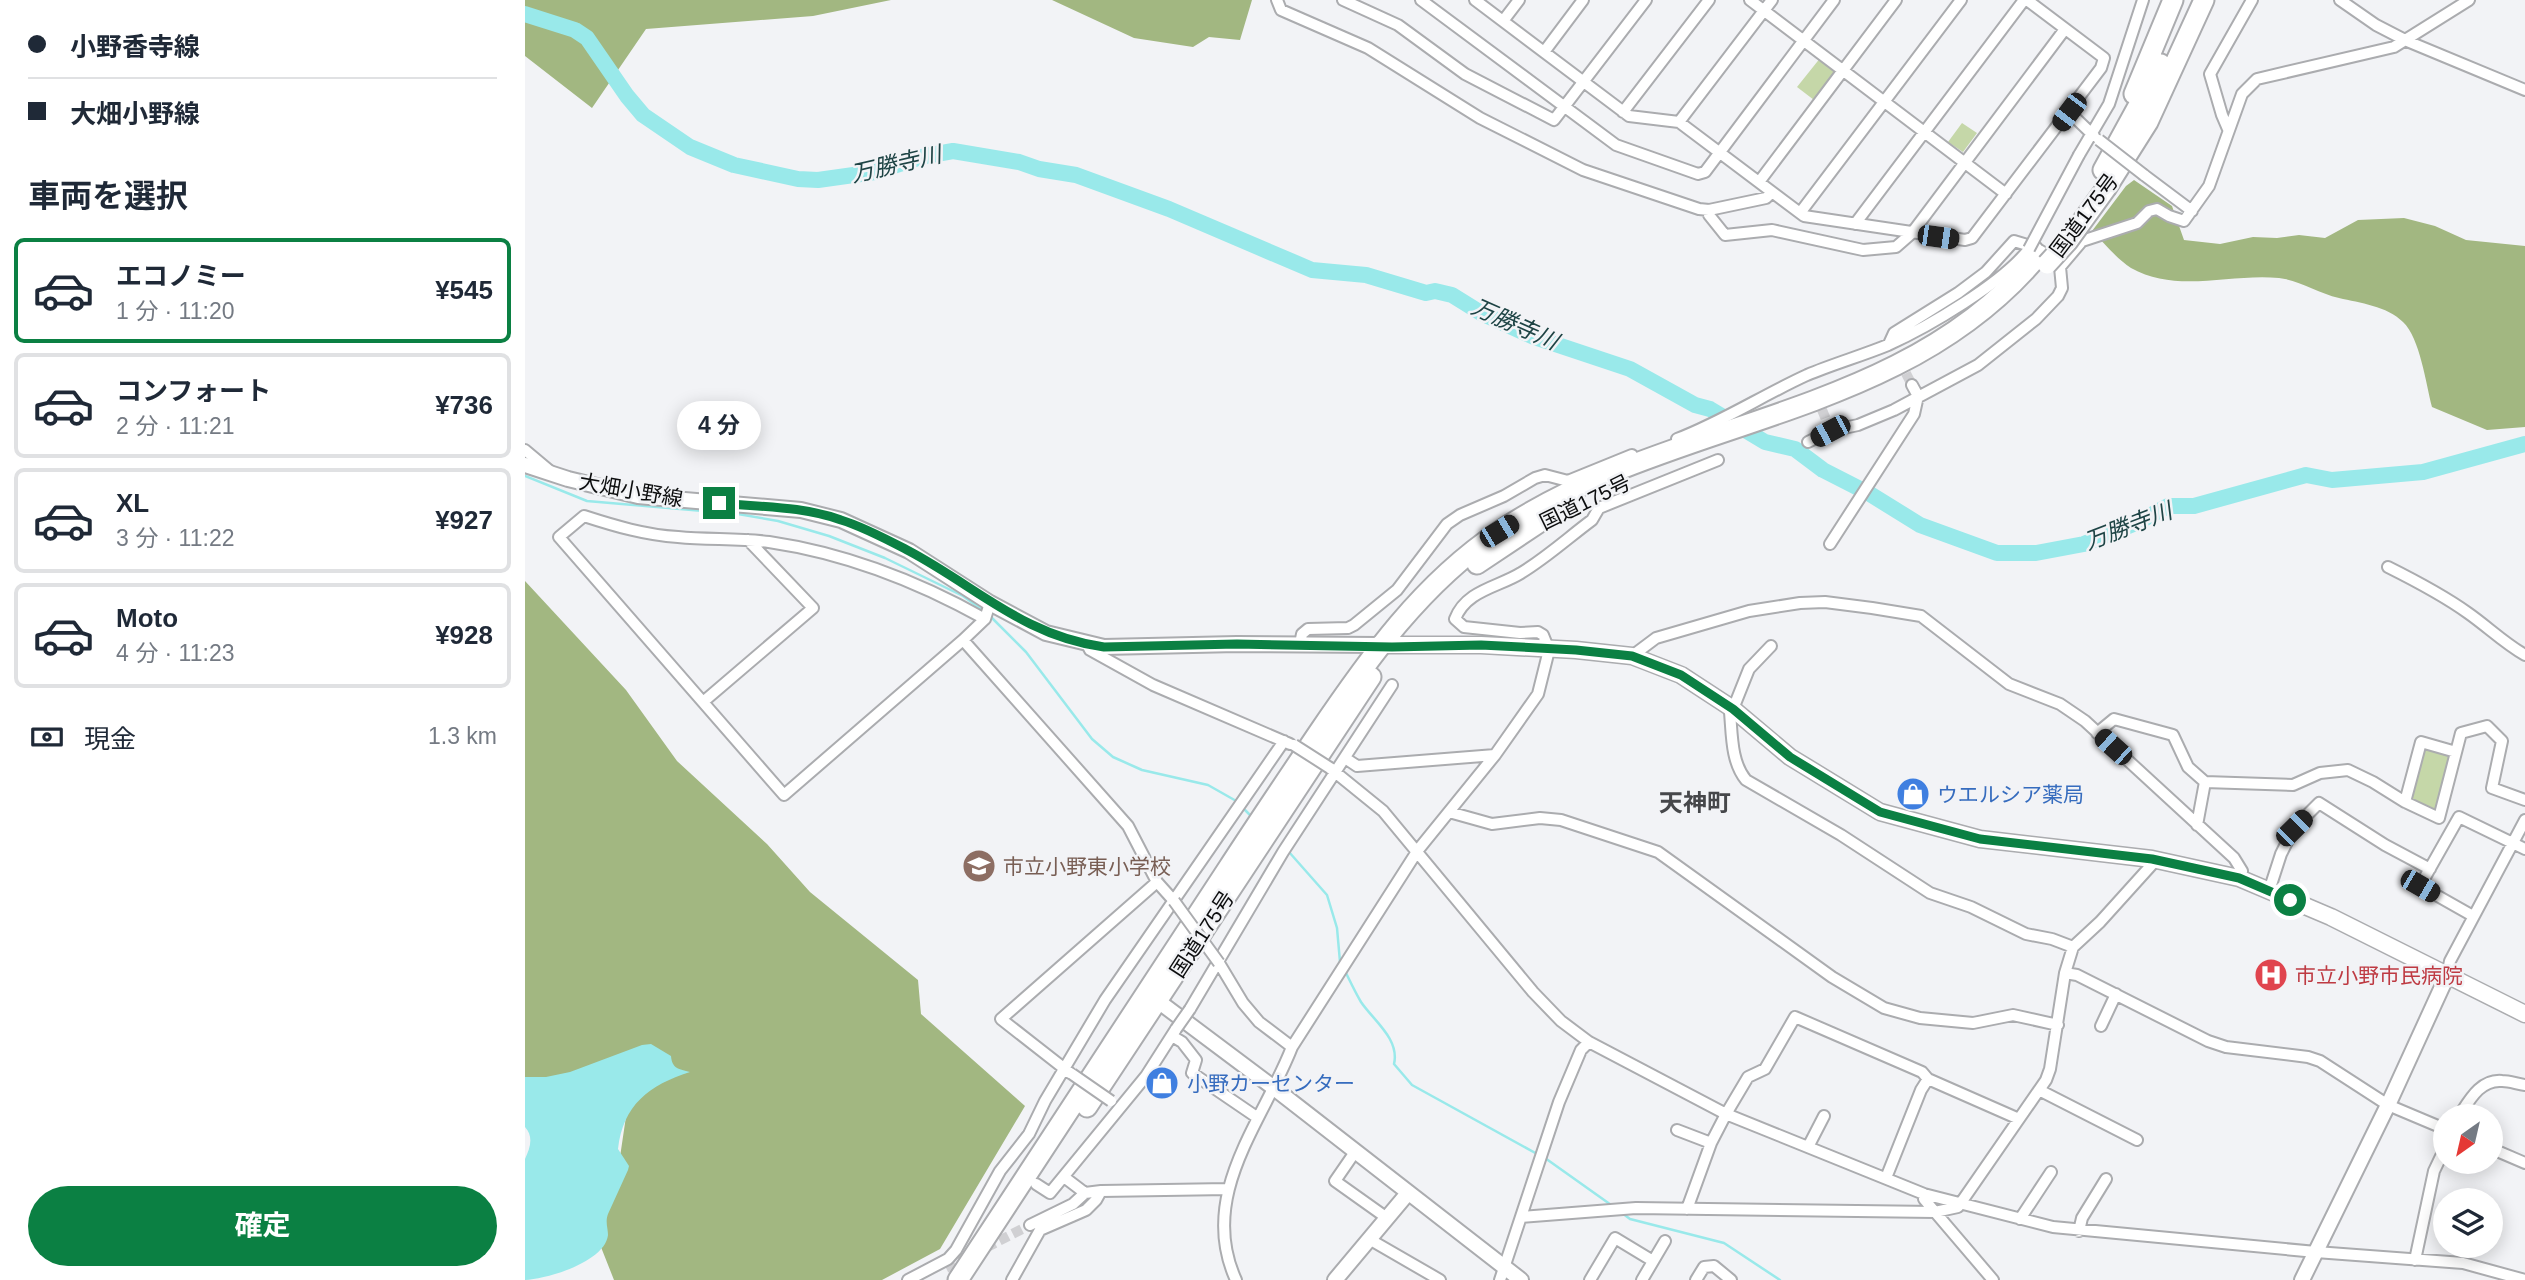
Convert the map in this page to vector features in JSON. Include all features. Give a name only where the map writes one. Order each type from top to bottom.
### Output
[{"type":"highway","points":[[2104,177],[2125,114],[2173,0]]},
{"type":"highway","name":"国道175号","points":[[972,1280],[1036,1184],[1152,997],[1385,646],[1432,586],[1499,531],[1651,458],[1859,399],[1936,356],[1997,314],[2014,300],[2044,259],[2068,241],[2156,75],[2190,0]]},
{"type":"highway","name":"国道175号","points":[[2104,177],[2133,148],[2148,122],[2204,0]]},
{"type":"highway","points":[[2133,148],[2156,119],[2214,0]]},
{"type":"highway","name":"国道175号","points":[[952,1274],[971,1244],[1152,997]]},
{"type":"main road","points":[[1385,646],[1481,645],[1632,656],[1681,675],[1733,709],[1790,757],[1880,812],[1980,839],[2156,860],[2239,878],[2331,917],[2525,1014]]},
{"type":"street","points":[[1277,0],[1281,10],[1368,48],[1480,118],[1565,162],[1709,210],[1766,198],[1772,192]]},
{"type":"street","points":[[1343,0],[1398,25],[1465,74],[1554,120],[1646,0]]},
{"type":"street","points":[[1421,0],[1616,145],[1698,173],[1705,172],[1834,0]]},
{"type":"street","points":[[1475,0],[1629,116],[1679,122],[1804,216],[1912,233],[1965,240],[1972,238],[2069,112],[2101,68],[2103,58],[2025,0],[1855,224]]},
{"type":"street","points":[[1503,21],[1519,0]]},
{"type":"street","points":[[1543,52],[1583,0]]},
{"type":"street","points":[[1623,112],[1709,0]]},
{"type":"street","points":[[1750,0],[2006,194]]},
{"type":"street","points":[[1679,122],[1772,0]]},
{"type":"street","points":[[1759,182],[1896,0]]},
{"type":"street","points":[[1800,213],[1961,0]]},
{"type":"street","points":[[2044,259],[2079,155],[2095,137],[2109,104],[2143,0]]},
{"type":"street","points":[[2228,129],[2210,74],[2252,0]]},
{"type":"street","points":[[2340,0],[2376,25],[2407,41],[2525,90]]},
{"type":"street","points":[[1300,645],[1302,634],[1308,629],[1348,628],[1380,606],[1408,579],[1447,524],[1460,514],[1504,496],[1535,478],[1545,475],[1568,481],[1687,435],[1889,344],[1955,309],[2021,261],[2044,259],[2082,241],[2137,223],[2149,211],[2157,208],[2184,221],[2210,186],[2242,94],[2257,79],[2394,47],[2469,0]]},
{"type":"street","points":[[1709,210],[1709,215],[1725,235],[1772,230],[1863,250],[1896,247],[1912,233],[2065,29]]},
{"type":"street","points":[[2069,112],[2095,137],[2192,211]]},
{"type":"street","points":[[1808,442],[1828,426],[1858,425],[1978,365],[2036,318],[2058,296],[2061,288],[2036,247],[2014,241],[1986,272],[1894,333],[1889,344]]},
{"type":"street","points":[[1889,344],[1895,355]]},
{"type":"street","points":[[1830,544],[1914,414],[1918,396],[1912,386]]},
{"type":"street","points":[[525,450],[554,475]]},
{"type":"street","points":[[1236,1280],[1230,1268],[1224,1226],[1227,1189],[1235,1165],[1292,1047],[1418,850],[1495,755],[1538,694],[1549,650],[1546,639],[1538,632],[1520,634],[1464,627],[1455,619],[1457,614],[1477,593],[1521,574],[1592,520],[1599,508],[1718,460]]},
{"type":"street","name":"大畑小野線","points":[[525,465],[638,496],[801,510],[841,520],[909,551],[990,603],[1046,633],[1087,644],[1104,647],[1385,646]]},
{"type":"street","points":[[985,619],[906,580],[790,546],[748,540],[642,533],[584,516],[559,537],[784,795],[963,640],[985,619],[990,603]]},
{"type":"street","points":[[703,702],[813,608],[748,540]]},
{"type":"street","points":[[2388,567],[2439,595],[2476,619],[2504,643],[2525,655]]},
{"type":"street","points":[[1632,656],[1656,638],[1749,611],[1800,603],[1825,602],[1921,616],[2009,684],[2060,704],[2097,733],[2234,858],[2242,871],[2239,878]]},
{"type":"street","points":[[963,640],[1128,826],[1157,882],[1219,963],[1243,1003],[1259,1022],[1292,1047]]},
{"type":"street","points":[[1087,644],[1090,650],[1153,685],[1289,743],[1333,769],[1383,811],[1533,992],[1562,1021],[1589,1042],[1726,1114],[1924,1194],[2020,1219],[2079,1231],[2463,1263],[2525,1280]]},
{"type":"street","points":[[1771,646],[1748,669],[1730,712],[1735,759],[1746,780],[1841,835],[1930,893],[1971,907],[2026,934],[2052,939],[2073,947]]},
{"type":"street","points":[[1036,1184],[1050,1193],[1115,1104],[1146,1076],[1219,963],[1333,769],[1345,758],[1392,685]]},
{"type":"street","points":[[2097,733],[2114,719],[2173,735],[2188,767],[2205,782],[2293,785],[2320,773],[2348,770],[2439,818],[2459,817],[2525,849]]},
{"type":"street","points":[[2439,818],[2461,733],[2487,726],[2502,741],[2492,788],[2525,800]]},
{"type":"street","points":[[2405,802],[2421,742],[2456,752]]},
{"type":"street","points":[[908,1280],[949,1259],[971,1244],[1000,1171],[1029,1134],[1045,1101],[1069,1072],[1105,1000],[1289,743]]},
{"type":"street","points":[[1345,758],[1357,766],[1495,755]]},
{"type":"street","points":[[2197,825],[2205,782]]},
{"type":"street","points":[[2269,891],[2281,854],[2294,828],[2319,803],[2385,845],[2430,869]]},
{"type":"street","points":[[1449,812],[1492,824],[1540,818],[1561,820],[1658,852],[1832,977],[1884,1008],[1920,1018],[1973,1023],[2013,1015],[2058,1025]]},
{"type":"street","points":[[2459,817],[2420,886],[2473,916]]},
{"type":"street","points":[[2302,1280],[2388,1105],[2447,976],[2450,961],[2525,820]]},
{"type":"street","points":[[1521,1217],[1636,1208],[1935,1212],[1958,1207],[2039,1090],[2050,1069],[2065,973],[2073,947],[2100,922],[2156,860]]},
{"type":"street","points":[[1115,1104],[1001,1019],[1157,882]]},
{"type":"street","points":[[2065,973],[2077,975],[2208,1041],[2226,1047],[2308,1057],[2320,1061],[2388,1105],[2433,1124]]},
{"type":"street","points":[[2101,1026],[2116,994]]},
{"type":"street","points":[[1152,997],[1408,1193],[1501,1273],[1521,1280]]},
{"type":"street","points":[[1687,1209],[1711,1143],[1726,1114],[1748,1077],[1765,1069],[1795,1017],[1922,1072],[1928,1079],[2019,1119]]},
{"type":"street","points":[[1174,1032],[1196,1060],[1192,1073],[1258,1118]]},
{"type":"street","points":[[1501,1273],[1559,1102],[1581,1050],[1589,1042]]},
{"type":"street","points":[[1885,1178],[1928,1079]]},
{"type":"street","points":[[2467,1104],[2474,1093],[2491,1082],[2500,1080],[2525,1085]]},
{"type":"street","points":[[2039,1090],[2137,1140]]},
{"type":"street","points":[[1808,1147],[1823,1116]]},
{"type":"street","points":[[1677,1130],[1711,1143]]},
{"type":"street","points":[[1355,1152],[1335,1181],[1387,1218]]},
{"type":"street","points":[[2503,1154],[2525,1163]]},
{"type":"street","points":[[2020,1219],[2051,1172]]},
{"type":"street","points":[[2415,1260],[2433,1174]]},
{"type":"street","points":[[1063,1177],[1085,1194]]},
{"type":"street","points":[[2079,1231],[2082,1218],[2106,1179]]},
{"type":"street","points":[[1030,1225],[1073,1204],[1085,1194],[1101,1191],[1227,1189]]},
{"type":"street","points":[[1013,1280],[1041,1230],[1086,1210],[1101,1191]]},
{"type":"street","points":[[1335,1280],[1408,1193]]},
{"type":"street","points":[[1924,1194],[1924,1199],[1993,1280]]},
{"type":"street","points":[[1590,1280],[1615,1238],[1653,1261]]},
{"type":"street","points":[[1369,1239],[1432,1278]]},
{"type":"street","points":[[1642,1280],[1665,1241]]},
{"type":"street","points":[[1696,1280],[1704,1267],[1714,1266],[1731,1280]]},
{"type":"street","points":[[921,1280],[952,1274]]},
{"type":"green space","points":[[525,0],[891,0],[813,16],[646,29],[592,108],[525,56]]},
{"type":"green space","points":[[1052,0],[1252,0],[1240,40],[1209,37],[1193,47],[1134,38]]},
{"type":"green space","points":[[1821,57],[1837,70],[1814,100],[1797,87]]},
{"type":"green space","points":[[1962,123],[1977,133],[1963,152],[1948,142]]},
{"type":"green space","points":[[2134,180],[2172,206],[2184,240],[2220,244],[2253,237],[2299,235],[2325,238],[2358,220],[2404,218],[2435,226],[2466,240],[2525,246],[2525,427],[2487,430],[2432,407],[2414,339],[2403,322],[2389,312],[2279,278],[2167,280],[2131,268],[2092,231],[2126,186]]},
{"type":"green space","points":[[525,581],[626,690],[677,761],[767,844],[810,892],[918,980],[921,1014],[1025,1106],[940,1249],[882,1280],[614,1280],[597,1237],[620,1157],[628,1103],[525,1086]]},
{"type":"green space","points":[[2422,745],[2452,755],[2437,811],[2409,801]]},
{"type":"water","points":[[651,1044],[671,1056],[677,1068],[690,1072],[651,1090],[632,1109],[626,1120],[618,1149],[629,1166],[608,1214],[608,1235],[604,1245],[597,1253],[574,1267],[525,1280],[525,1159],[530,1139],[525,1127],[525,1077],[546,1077],[570,1072]]},
{"type":"waterway","name":"万勝寺川","points":[[525,14],[575,30],[587,38],[643,115],[690,147],[734,165],[798,179],[818,180],[875,172],[925,156],[953,151],[1076,175],[1169,209],[1312,270],[1366,275],[1426,293],[1435,291],[1452,295],[1481,313],[1534,337],[1630,369],[1695,405],[1710,409],[1765,442],[1795,449],[1823,470],[1870,494],[1920,525],[1997,553],[2036,553],[2084,544],[2138,522],[2168,506],[2194,506],[2306,475],[2332,480],[2423,472],[2525,444]]},
{"type":"waterway","points":[[525,476],[587,501],[738,514],[778,521],[829,536],[885,558],[963,596],[985,612]]},
{"type":"waterway","points":[[990,616],[1026,652],[1092,739],[1113,757],[1142,770],[1208,785],[1238,802]]},
{"type":"waterway","points":[[1245,810],[1251,816]]},
{"type":"waterway","points":[[1289,852],[1327,895],[1337,928],[1340,962]]},
{"type":"waterway","points":[[1345,971],[1361,1002],[1389,1038],[1395,1055],[1394,1064],[1412,1085],[1539,1155]]},
{"type":"waterway","points":[[1545,1158],[1614,1207]]},
{"type":"waterway","points":[[1622,1213],[1630,1219],[1724,1243],[1780,1280]]},
{"type":"tunnel","points":[[1899,360],[1912,385]]},
{"type":"tunnel","points":[[1816,395],[1827,422]]},
{"type":"tunnel","points":[[946,1268],[1030,1225]]},
{"type":"place","name":"ウエルシア薬局","points":[[1913,794]]},
{"type":"place","name":"市立小野東小学校","points":[[979,866]]},
{"type":"place","name":"市立小野市民病院","points":[[2271,975]]},
{"type":"place","name":"小野カーセンター","points":[[1162,1083]]},
{"type":"district","name":"天神町","points":[[1695,802]]},
{"type":"route","points":[[719,503],[801,510],[841,520],[909,551],[990,603],[1046,633],[1104,647],[1237,644],[1392,647],[1481,645],[1632,656],[1681,675],[1733,709],[1790,757],[1880,812],[1980,839],[2152,859],[2239,878],[2290,900]]}]
